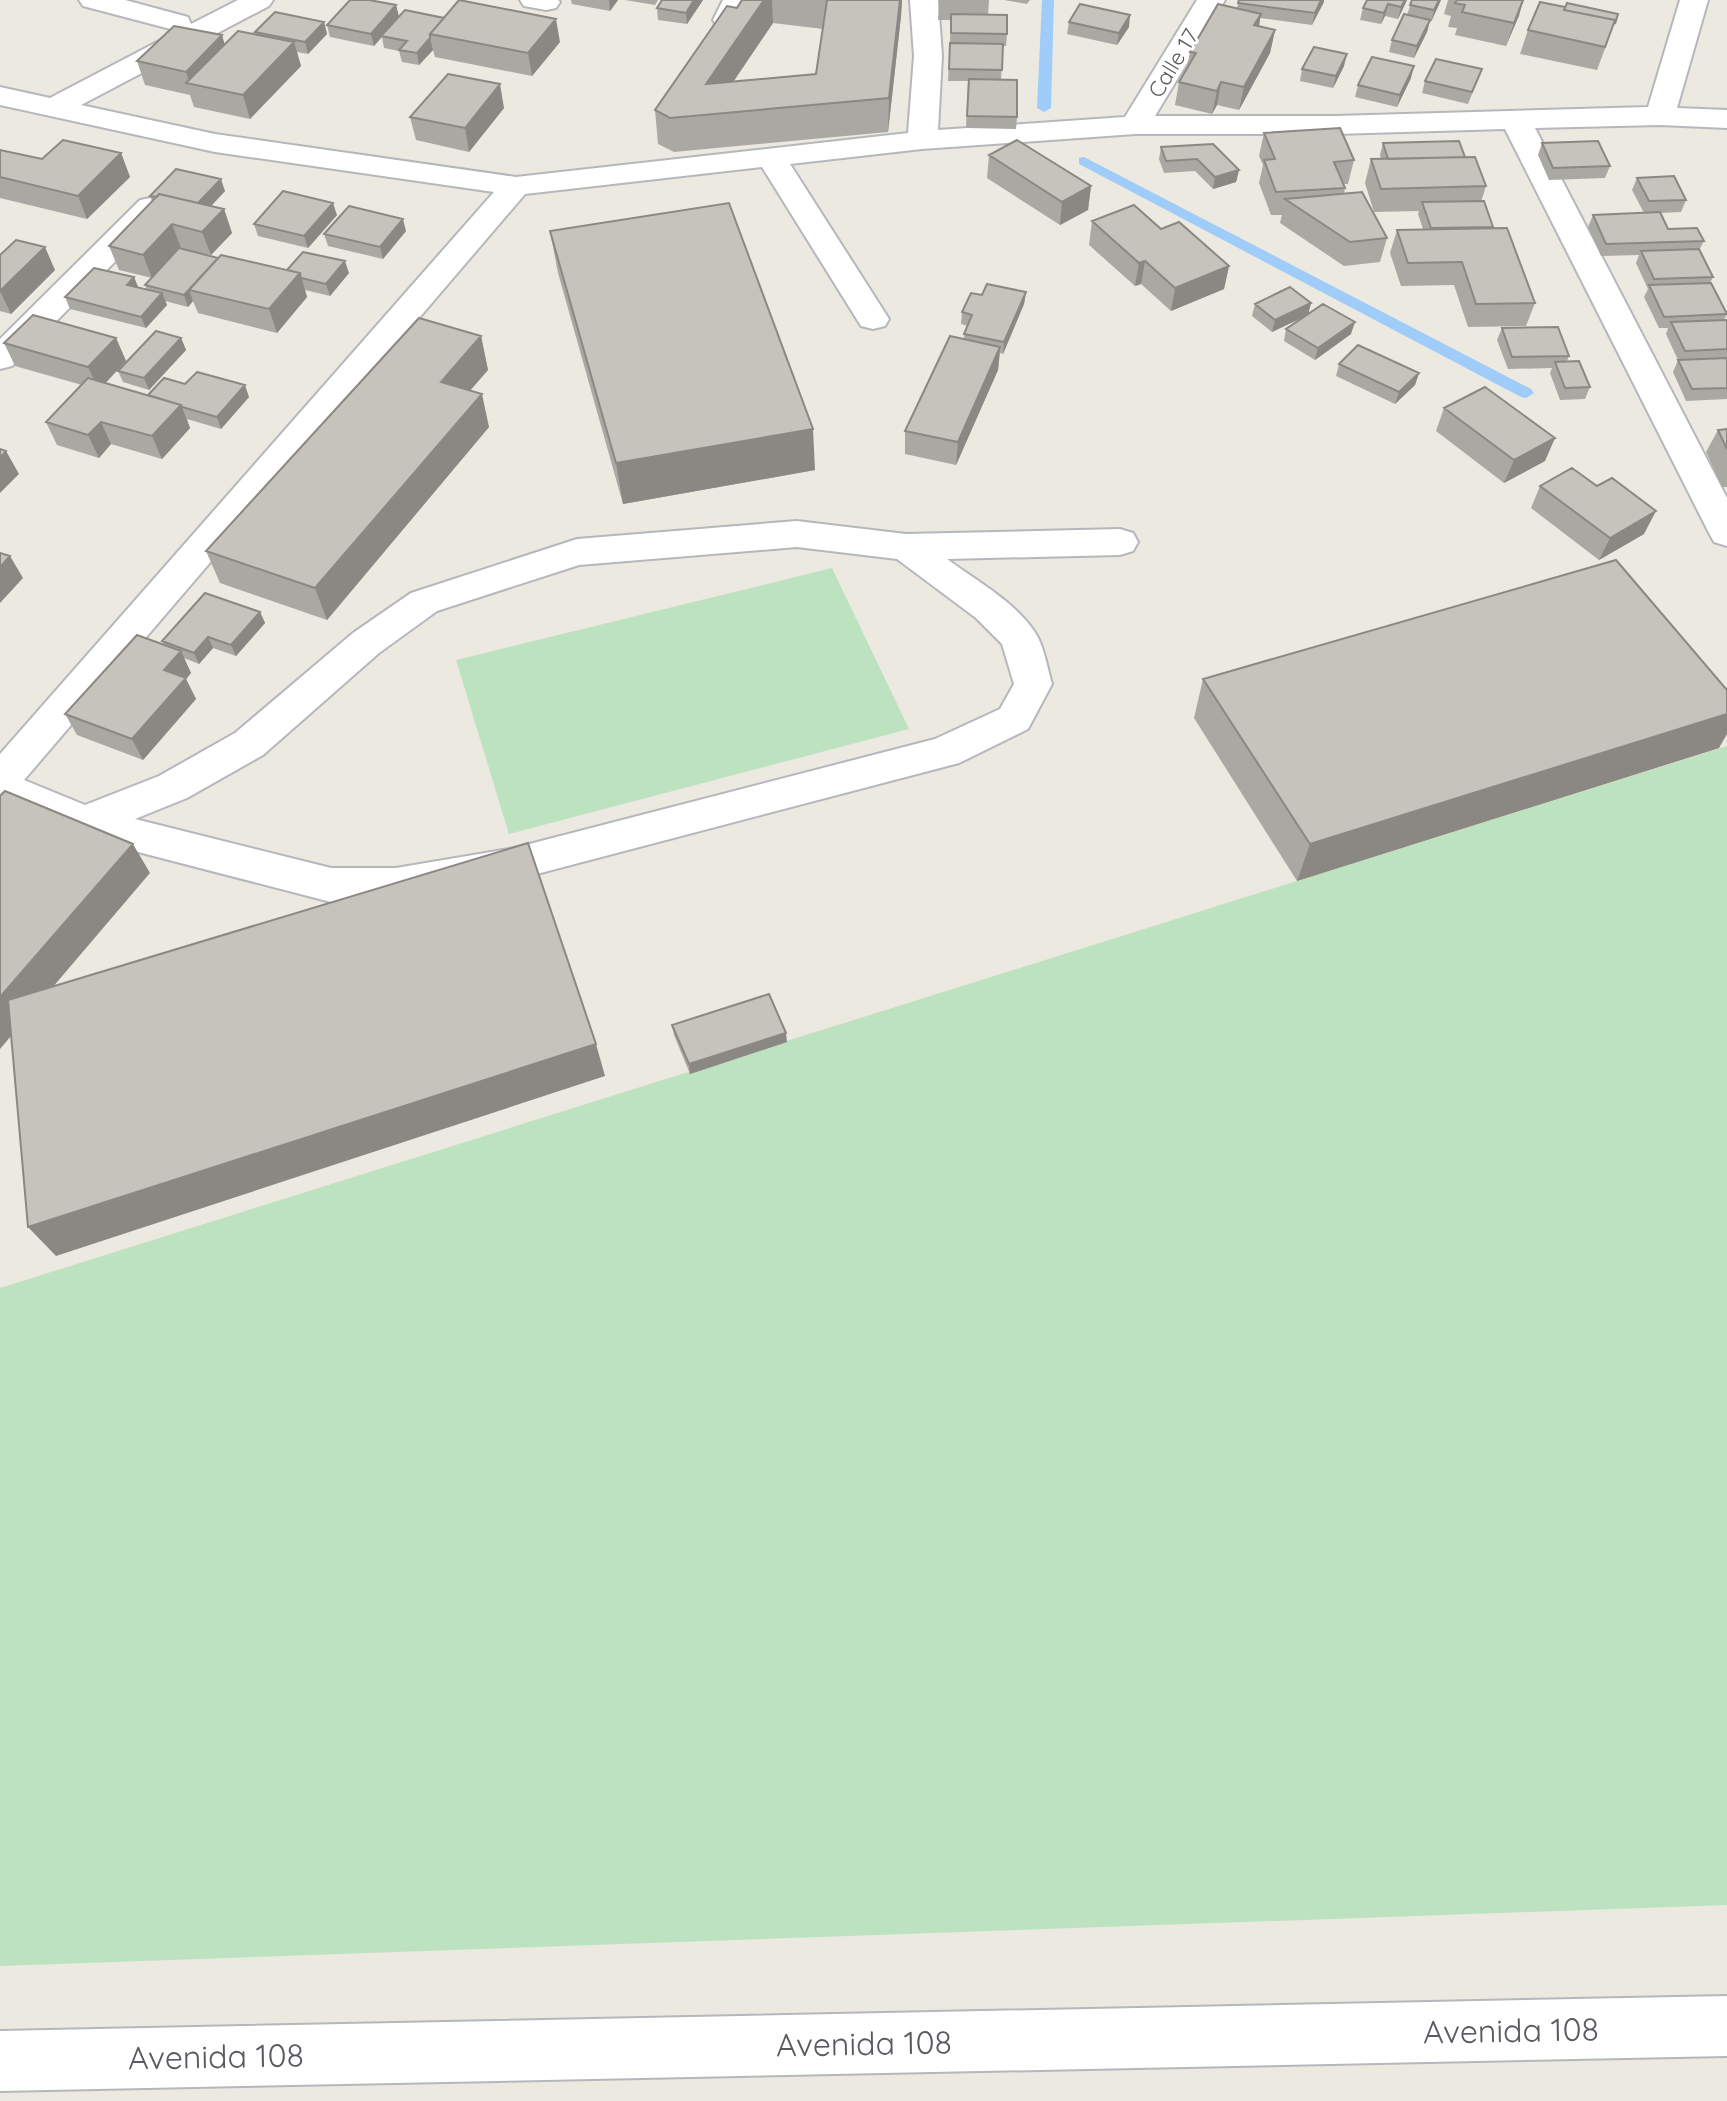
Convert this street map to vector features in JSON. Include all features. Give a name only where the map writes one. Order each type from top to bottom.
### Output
[{"type":"street","points":[[93,0],[178,23]]},
{"type":"street","points":[[51,109],[259,0]]},
{"type":"street","points":[[922,140],[928,56],[924,0]]},
{"type":"street","name":"Calle 17","points":[[1135,125],[1211,0]]},
{"type":"street","points":[[1660,116],[1694,0]]},
{"type":"street","points":[[0,96],[215,143],[516,186],[922,140],[1135,125],[1516,121],[1660,116],[1727,119]]},
{"type":"street","points":[[1516,121],[1727,533]]},
{"type":"street","points":[[193,166],[215,143]]},
{"type":"street","points":[[771,157],[873,319]]},
{"type":"street","points":[[0,781],[516,186]]},
{"type":"street","points":[[0,358],[170,189]]},
{"type":"street","points":[[84,822],[173,787],[249,744],[366,643],[424,602],[577,552],[797,534],[906,547],[1120,542]]},
{"type":"street","points":[[0,788],[35,799],[84,822],[331,885],[396,885],[514,864],[945,752],[1014,719],[1033,684],[1019,638],[989,609],[906,547]]},
{"type":"street","name":"Avenida 108","points":[[0,2061],[1727,2026]]},
{"type":"green space","points":[[832,568],[909,729],[509,834],[456,660]]},
{"type":"green space","points":[[1727,746],[1727,1905],[0,1966],[0,1288]]},
{"type":"building","points":[[350,0],[396,5],[371,34],[327,25]]},
{"type":"building","points":[[459,0],[556,19],[528,53],[430,34]]},
{"type":"building","points":[[662,0],[694,0],[686,13],[657,8]]},
{"type":"building","points":[[742,0],[764,0],[706,84],[816,74],[827,0],[900,0],[889,98],[670,118],[655,110],[727,6],[737,8]]},
{"type":"building","points":[[1239,0],[1321,0],[1315,13],[1238,3]]},
{"type":"building","points":[[1367,0],[1405,0],[1401,7],[1388,4],[1384,13],[1363,8]]},
{"type":"building","points":[[1412,0],[1439,0],[1434,10],[1410,5]]},
{"type":"building","points":[[1457,0],[1523,0],[1514,23],[1462,12],[1465,5],[1455,3]]},
{"type":"building","points":[[1540,2],[1615,20],[1605,47],[1528,30]]},
{"type":"building","points":[[1567,3],[1618,14],[1615,24],[1615,20],[1564,10]]},
{"type":"building","points":[[1080,4],[1130,15],[1119,33],[1069,22]]},
{"type":"building","points":[[1218,4],[1261,14],[1254,25],[1275,30],[1244,87],[1221,82],[1217,91],[1179,82],[1196,53],[1190,52]]},
{"type":"building","points":[[405,10],[444,18],[417,53],[399,50],[407,41],[381,36]]},
{"type":"building","points":[[275,12],[324,22],[305,42],[255,32]]},
{"type":"building","points":[[951,14],[1007,15],[1007,34],[951,33]]},
{"type":"building","points":[[1404,14],[1430,20],[1417,46],[1392,40]]},
{"type":"building","points":[[174,26],[222,35],[186,72],[137,61]]},
{"type":"building","points":[[238,31],[294,42],[243,95],[186,83]]},
{"type":"building","points":[[950,43],[1003,44],[1002,70],[949,69]]},
{"type":"building","points":[[1314,47],[1347,54],[1336,76],[1302,69]]},
{"type":"building","points":[[1372,57],[1414,66],[1400,95],[1358,85]]},
{"type":"building","points":[[1436,59],[1482,69],[1472,92],[1425,81]]},
{"type":"building","points":[[448,74],[500,84],[465,128],[410,117]]},
{"type":"building","points":[[969,79],[1017,80],[1017,117],[967,116]]},
{"type":"building","points":[[1340,128],[1354,160],[1334,162],[1345,188],[1276,192],[1264,160],[1275,159],[1264,133]]},
{"type":"building","points":[[63,140],[121,153],[78,196],[0,177],[0,150],[42,159]]},
{"type":"building","points":[[1017,140],[1091,186],[1062,202],[989,155]]},
{"type":"building","points":[[1459,141],[1465,157],[1388,159],[1383,143]]},
{"type":"building","points":[[1598,141],[1610,166],[1553,168],[1542,143]]},
{"type":"building","points":[[1213,144],[1239,170],[1215,177],[1197,159],[1166,161],[1161,147]]},
{"type":"building","points":[[1475,157],[1486,186],[1381,189],[1371,159]]},
{"type":"building","points":[[176,169],[221,179],[198,203],[159,194],[157,197],[150,196]]},
{"type":"building","points":[[1674,176],[1686,200],[1649,201],[1637,178]]},
{"type":"building","points":[[283,191],[333,203],[304,236],[254,224]]},
{"type":"building","points":[[1362,192],[1387,238],[1350,242],[1285,199]]},
{"type":"building","points":[[159,194],[224,209],[202,232],[172,224],[143,255],[109,246]]},
{"type":"building","points":[[1484,201],[1493,227],[1431,228],[1422,202]]},
{"type":"building","points":[[729,203],[813,429],[616,463],[550,231]]},
{"type":"building","points":[[1134,205],[1161,229],[1179,222],[1229,266],[1175,288],[1145,261],[1139,263],[1092,221]]},
{"type":"building","points":[[349,206],[403,219],[380,247],[324,234]]},
{"type":"building","points":[[1660,212],[1668,229],[1697,228],[1704,241],[1606,244],[1593,215]]},
{"type":"building","points":[[1507,228],[1535,303],[1476,304],[1462,262],[1408,263],[1397,230]]},
{"type":"building","points":[[16,240],[45,247],[0,291],[0,255]]},
{"type":"building","points":[[179,248],[218,258],[184,295],[145,285]]},
{"type":"building","points":[[1699,249],[1713,277],[1654,279],[1641,251]]},
{"type":"building","points":[[303,252],[345,261],[326,284],[301,278],[300,273],[287,270]]},
{"type":"building","points":[[221,255],[300,273],[269,309],[189,290]]},
{"type":"building","points":[[94,268],[134,277],[127,285],[162,293],[141,317],[65,297]]},
{"type":"building","points":[[1711,283],[1727,314],[1664,317],[1649,285]]},
{"type":"building","points":[[987,284],[1026,292],[1004,342],[964,334],[972,315],[962,312],[971,293],[982,295]]},
{"type":"building","points":[[1290,287],[1311,303],[1275,320],[1255,304]]},
{"type":"building","points":[[1323,304],[1355,322],[1318,348],[1286,329]]},
{"type":"building","points":[[33,315],[116,338],[88,367],[4,343]]},
{"type":"building","points":[[419,318],[481,336],[441,382],[482,394],[315,588],[206,551]]},
{"type":"building","points":[[1727,320],[1727,349],[1685,351],[1671,322]]},
{"type":"building","points":[[1558,327],[1569,356],[1512,357],[1502,328]]},
{"type":"building","points":[[156,331],[181,338],[144,378],[118,371]]},
{"type":"building","points":[[950,336],[1000,347],[958,442],[905,431]]},
{"type":"building","points":[[1358,345],[1419,373],[1399,392],[1339,364]]},
{"type":"building","points":[[1727,358],[1727,388],[1692,389],[1678,360]]},
{"type":"building","points":[[1579,361],[1590,387],[1565,388],[1555,362]]},
{"type":"building","points":[[197,372],[245,385],[217,417],[148,395],[164,378],[185,384]]},
{"type":"building","points":[[88,378],[181,405],[152,436],[101,422],[88,435],[46,422]]},
{"type":"building","points":[[1485,387],[1555,438],[1514,460],[1444,408]]},
{"type":"building","points":[[1727,429],[1727,449],[1718,430]]},
{"type":"building","points":[[1572,468],[1597,486],[1612,478],[1656,511],[1610,538],[1540,486]]},
{"type":"building","points":[[0,553],[10,556],[0,567]]},
{"type":"building","points":[[1616,560],[1727,690],[1727,714],[1310,844],[1203,679]]},
{"type":"building","points":[[205,593],[260,612],[231,645],[208,637],[194,653],[162,641]]},
{"type":"building","points":[[137,635],[181,651],[164,670],[186,678],[132,739],[65,714]]},
{"type":"building","points":[[5,791],[133,844],[0,997],[0,796]]},
{"type":"building","points":[[528,843],[596,1044],[28,1227],[8,1000]]},
{"type":"building","points":[[769,994],[786,1033],[689,1064],[672,1025]]},
{"type":"waterway","points":[[1044,108],[1048,0]]},
{"type":"waterway","points":[[1084,161],[1526,393]]}]
